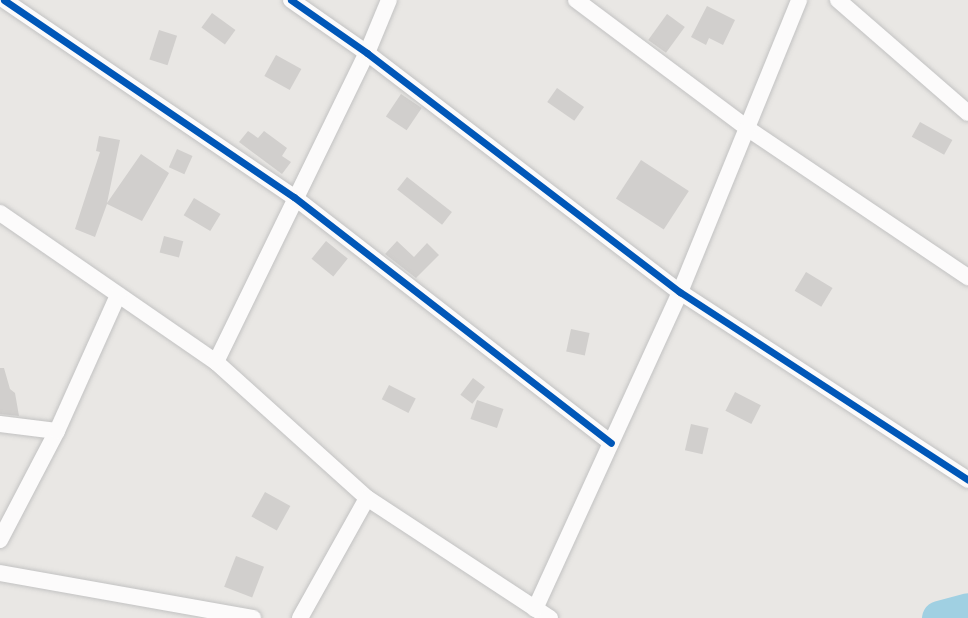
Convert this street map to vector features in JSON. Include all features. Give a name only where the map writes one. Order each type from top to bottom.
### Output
[{"type":"street","points":[[4,0],[294,197],[611,443]]},
{"type":"street","points":[[290,0],[367,53],[680,292],[968,480]]},
{"type":"street","points":[[216,362],[294,197],[367,53],[389,0]]},
{"type":"street","points":[[576,0],[747,128],[968,277]]},
{"type":"street","points":[[535,609],[680,292],[799,0]]},
{"type":"street","points":[[838,0],[968,113]]},
{"type":"street","points":[[0,213],[216,362],[367,498],[550,618]]},
{"type":"street","points":[[0,540],[57,431],[118,295]]},
{"type":"street","points":[[0,424],[57,431]]},
{"type":"street","points":[[300,618],[367,498]]},
{"type":"street","points":[[0,573],[253,618]]},
{"type":"building","points":[[707,6],[735,20],[723,45],[709,38],[706,45],[691,37]]},
{"type":"building","points":[[212,13],[235,30],[225,45],[201,28]]},
{"type":"building","points":[[667,14],[685,27],[666,53],[648,40]]},
{"type":"building","points":[[159,30],[177,36],[167,65],[149,59]]},
{"type":"building","points":[[276,55],[301,69],[290,90],[264,76]]},
{"type":"building","points":[[557,88],[584,107],[574,121],[547,102]]},
{"type":"building","points":[[401,94],[422,108],[407,130],[386,116]]},
{"type":"building","points":[[920,122],[952,140],[944,155],[912,137]]},
{"type":"building","points":[[248,131],[258,138],[264,131],[287,148],[282,156],[291,162],[282,174],[239,142]]},
{"type":"building","points":[[99,136],[120,140],[107,203],[141,154],[169,173],[142,221],[107,204],[95,237],[75,229],[100,152],[96,151]]},
{"type":"building","points":[[177,149],[193,156],[184,174],[169,167]]},
{"type":"building","points":[[641,160],[689,191],[664,230],[616,199]]},
{"type":"building","points":[[407,177],[452,212],[442,225],[397,190]]},
{"type":"building","points":[[194,198],[221,214],[210,231],[184,215]]},
{"type":"building","points":[[164,236],[183,241],[179,258],[160,252]]},
{"type":"building","points":[[326,241],[348,259],[333,276],[312,259]]},
{"type":"building","points":[[397,241],[414,257],[427,243],[439,255],[416,278],[385,254]]},
{"type":"building","points":[[806,272],[833,288],[821,307],[795,291]]},
{"type":"building","points":[[571,329],[590,333],[585,355],[566,351]]},
{"type":"building","points":[[0,368],[4,368],[10,389],[15,393],[19,416],[0,414]]},
{"type":"building","points":[[473,378],[485,387],[472,404],[460,395]]},
{"type":"building","points":[[389,385],[416,399],[408,413],[382,399]]},
{"type":"building","points":[[735,392],[761,405],[751,424],[725,411]]},
{"type":"building","points":[[477,400],[503,409],[497,428],[470,419]]},
{"type":"building","points":[[691,424],[709,428],[702,454],[685,450]]},
{"type":"building","points":[[265,492],[290,506],[277,531],[251,516]]},
{"type":"building","points":[[236,556],[264,567],[252,598],[224,587]]},
{"type":"waterway","points":[[939,618],[968,610]]},
{"type":"cycle path","points":[[4,0],[294,197],[611,443]]},
{"type":"cycle path","points":[[291,0],[367,53],[680,292],[968,480]]}]
